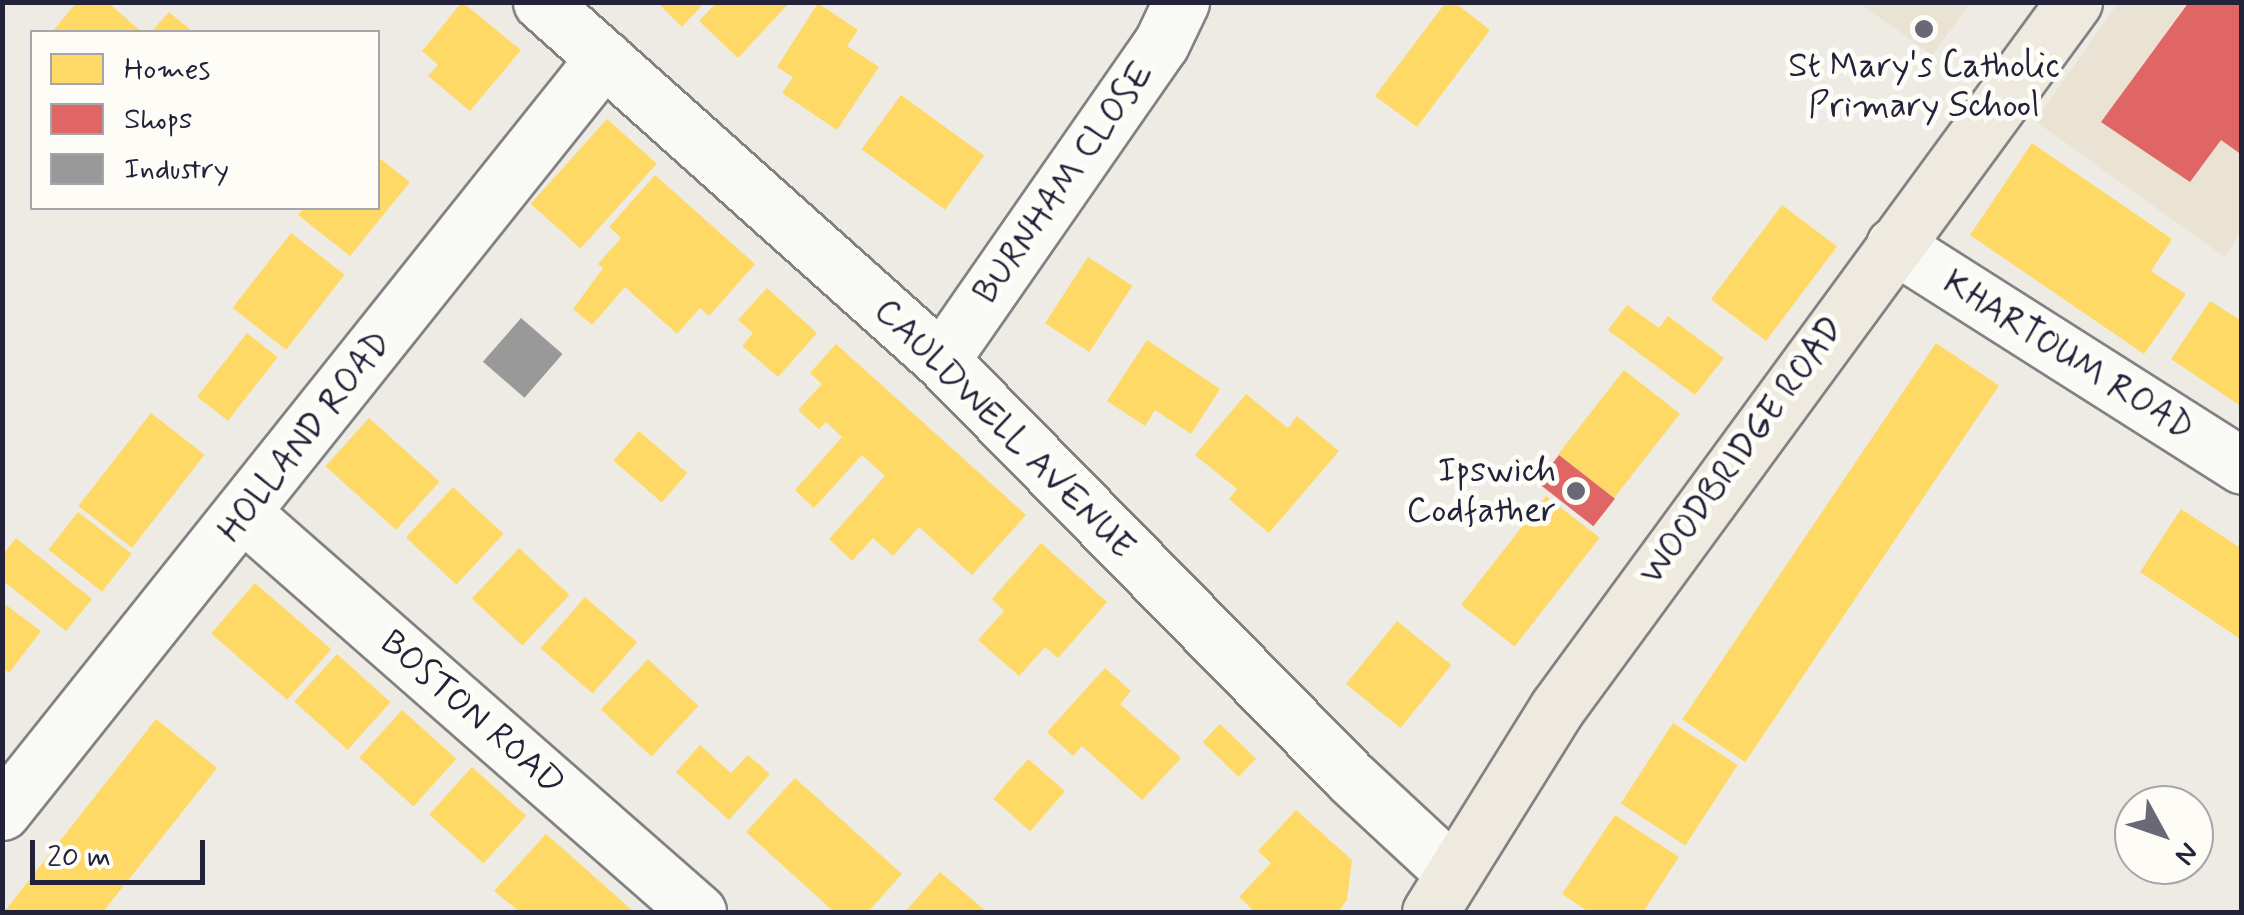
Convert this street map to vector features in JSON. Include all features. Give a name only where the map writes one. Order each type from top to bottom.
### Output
[{"type":"main road","name":"WOODBRIDGE ROAD","points":[[1441,892],[1557,708],[2074,2]]},
{"type":"street","name":"CAULDWELL AVENUE","points":[[542,2],[941,360],[1351,778],[1441,892]]},
{"type":"street","name":"BURNHAM CLOSE","points":[[941,360],[1161,44],[1181,2]]},
{"type":"street","name":"HOLLAND ROAD","points":[[2,812],[244,514],[604,58]]},
{"type":"street","name":"KHARTOUM ROAD","points":[[1894,245],[2242,466]]},
{"type":"street","name":"BOSTON ROAD","points":[[244,514],[698,912]]},
{"type":"shaded area","name":"St Mary's Catholic Primary School","points":[[1859,3],[1971,3],[1932,55]]},
{"type":"shaded area","points":[[2118,3],[2241,3],[2241,230],[2225,257],[2035,121]]},
{"type":"building: Homes","points":[[77,2],[107,2],[140,30],[54,30]]},
{"type":"building: Homes","points":[[462,2],[521,50],[470,111],[428,76],[438,65],[422,51]]},
{"type":"building: Homes","points":[[657,2],[705,2],[682,27]]},
{"type":"building: Homes","points":[[717,2],[790,2],[738,58],[699,21]]},
{"type":"building: Homes","points":[[1446,2],[1454,2],[1490,30],[1417,127],[1375,96]]},
{"type":"building: Homes","points":[[818,3],[858,30],[847,46],[879,67],[837,130],[782,93],[793,77],[777,67]]},
{"type":"building: Homes","points":[[169,12],[191,30],[153,30]]},
{"type":"building: Homes","points":[[901,95],[984,156],[945,210],[862,149]]},
{"type":"building: Homes","points":[[607,119],[657,164],[581,249],[531,204]]},
{"type":"building: Homes","points":[[2032,143],[2172,239],[2151,271],[2186,294],[2144,354],[1970,235]]},
{"type":"building: Homes","points":[[380,159],[410,182],[350,256],[298,215],[302,210],[380,210]]},
{"type":"building: Homes","points":[[655,175],[755,264],[709,316],[700,308],[677,334],[625,287],[592,325],[573,309],[603,268],[598,264],[621,238],[609,227]]},
{"type":"building: Homes","points":[[1782,205],[1837,247],[1766,341],[1711,299]]},
{"type":"building: Homes","points":[[291,233],[345,275],[286,350],[233,308]]},
{"type":"building: Homes","points":[[1088,257],[1132,286],[1089,352],[1045,323]]},
{"type":"building: Homes","points":[[767,288],[817,333],[778,377],[742,346],[753,333],[738,320]]},
{"type":"building: Homes","points":[[2210,301],[2242,321],[2242,407],[2171,359]]},
{"type":"building: Homes","points":[[1627,305],[1659,328],[1668,316],[1724,358],[1695,395],[1608,330]]},
{"type":"building: Homes","points":[[247,333],[278,357],[228,421],[197,397]]},
{"type":"building: Homes","points":[[1147,340],[1220,389],[1191,434],[1155,410],[1145,426],[1107,401]]},
{"type":"building: Homes","points":[[1936,343],[1999,385],[1745,762],[1682,719]]},
{"type":"building: Homes","points":[[836,344],[1026,515],[972,575],[919,527],[893,556],[873,538],[852,561],[829,539],[885,476],[862,455],[814,508],[795,490],[842,437],[826,422],[819,429],[798,410],[822,384],[810,373]]},
{"type":"building: Homes","points":[[1624,370],[1680,414],[1614,498],[1558,454]]},
{"type":"building: Homes","points":[[1246,394],[1288,428],[1297,416],[1339,451],[1269,533],[1229,499],[1237,489],[1195,455]]},
{"type":"building: Homes","points":[[151,413],[205,455],[132,548],[78,506]]},
{"type":"building: Homes","points":[[369,418],[440,482],[396,530],[326,466]]},
{"type":"building: Homes","points":[[639,431],[687,473],[662,502],[613,460]]},
{"type":"building: Homes","points":[[453,487],[503,534],[456,585],[406,537]]},
{"type":"building: Homes","points":[[1546,496],[1600,538],[1515,647],[1461,605]]},
{"type":"building: Homes","points":[[2181,509],[2242,549],[2242,640],[2140,572]]},
{"type":"building: Homes","points":[[78,512],[132,554],[102,592],[48,550]]},
{"type":"building: Homes","points":[[16,538],[92,599],[66,631],[2,580],[2,556]]},
{"type":"building: Homes","points":[[1041,543],[1107,602],[1058,658],[1045,647],[1019,676],[978,640],[1004,611],[992,599]]},
{"type":"building: Homes","points":[[519,548],[569,595],[522,646],[472,598]]},
{"type":"building: Homes","points":[[255,583],[331,649],[287,700],[211,634]]},
{"type":"building: Homes","points":[[585,597],[637,642],[592,694],[540,648]]},
{"type":"building: Homes","points":[[2,602],[41,631],[9,673],[2,668]]},
{"type":"building: Homes","points":[[1397,621],[1451,665],[1400,728],[1346,684]]},
{"type":"building: Homes","points":[[337,654],[391,702],[348,750],[294,702]]},
{"type":"building: Homes","points":[[648,659],[698,706],[651,757],[601,709]]},
{"type":"building: Homes","points":[[1105,668],[1131,691],[1120,704],[1181,758],[1142,800],[1082,746],[1073,756],[1047,732]]},
{"type":"building: Homes","points":[[402,710],[456,759],[413,806],[359,758]]},
{"type":"building: Homes","points":[[156,719],[217,768],[103,912],[4,912]]},
{"type":"building: Homes","points":[[1673,723],[1738,765],[1685,845],[1621,804]]},
{"type":"building: Homes","points":[[1220,724],[1256,759],[1239,777],[1203,742]]},
{"type":"building: Homes","points":[[700,745],[731,773],[748,755],[770,774],[729,820],[676,772]]},
{"type":"building: Homes","points":[[1028,759],[1065,791],[1030,831],[993,799]]},
{"type":"building: Homes","points":[[472,767],[526,816],[483,863],[429,815]]},
{"type":"building: Homes","points":[[795,778],[902,874],[868,912],[834,912],[746,832]]},
{"type":"building: Homes","points":[[1296,810],[1352,860],[1347,900],[1338,912],[1255,912],[1239,897],[1271,863],[1258,851]]},
{"type":"building: Homes","points":[[1615,815],[1679,857],[1643,912],[1589,912],[1562,894]]},
{"type":"building: Homes","points":[[546,834],[634,912],[520,912],[494,891]]},
{"type":"building: Homes","points":[[940,872],[987,912],[905,912]]},
{"type":"building: Shops","points":[[2189,2],[2242,2],[2242,155],[2221,140],[2190,182],[2101,122]]},
{"type":"building: Shops","name":"Ipswich Codfather","points":[[1559,455],[1615,499],[1593,526],[1537,483]]},
{"type":"building: Industry","points":[[521,318],[563,354],[524,398],[483,362]]},
{"type":"place","name":"St Mary's Catholic Primary School","points":[[1924,29]]},
{"type":"place","name":"Ipswich Codfather","points":[[1576,491]]}]
